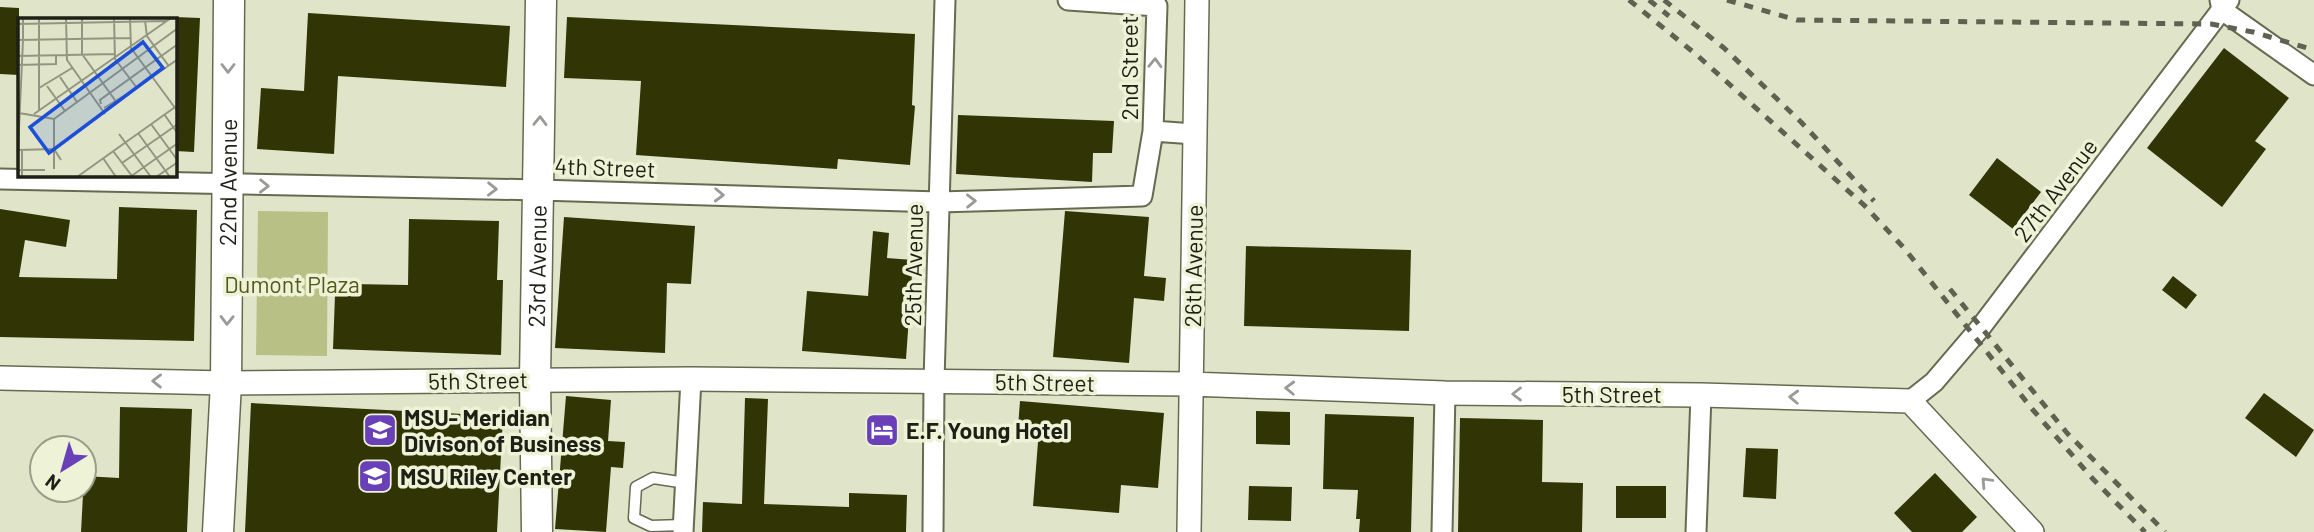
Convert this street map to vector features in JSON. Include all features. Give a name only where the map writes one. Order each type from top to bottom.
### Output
[{"type":"main road","name":"22nd Avenue","points":[[218,532],[226,383],[229,0]]},
{"type":"main road","name":"23rd Avenue","points":[[537,532],[535,379],[541,0]]},
{"type":"street","name":"25th Avenue","points":[[933,532],[934,381],[945,0]]},
{"type":"street","name":"2nd Street","points":[[1068,0],[1157,6],[1153,131],[1194,134]]},
{"type":"street","name":"26th Avenue","points":[[1189,532],[1197,0]]},
{"type":"street","points":[[2224,3],[2314,75]]},
{"type":"street","name":"27th Avenue","points":[[1910,401],[1934,382],[1981,327],[2224,3]]},
{"type":"street","name":"4th Street","points":[[0,179],[228,186],[539,190],[939,202],[1142,196],[1153,131]]},
{"type":"street","name":"5th Street","points":[[0,378],[226,383],[691,379],[1190,384],[1445,393],[1701,395],[1910,401]]},
{"type":"street","points":[[683,529],[691,379]]},
{"type":"street","points":[[1442,532],[1445,393]]},
{"type":"street","points":[[1696,532],[1701,395]]},
{"type":"street","points":[[1910,401],[2032,532]]},
{"type":"lane","points":[[683,529],[651,526],[634,518],[636,487],[653,478],[685,482]]},
{"type":"green space","name":"Dumont Plaza","points":[[258,211],[328,212],[327,356],[256,355]]},
{"type":"building","points":[[0,7],[19,8],[18,75],[0,74]]},
{"type":"building","points":[[308,13],[510,26],[506,87],[338,76],[334,154],[257,149],[261,88],[304,91]]},
{"type":"building","points":[[567,17],[915,34],[912,105],[915,106],[910,165],[838,159],[837,169],[636,155],[641,81],[564,78]]},
{"type":"building","points":[[175,18],[200,18],[194,152],[177,151]]},
{"type":"building","points":[[2224,48],[2289,98],[2255,141],[2266,149],[2222,207],[2147,148]]},
{"type":"building","points":[[958,115],[1114,121],[1112,153],[1093,153],[1092,182],[956,174]]},
{"type":"building","points":[[1997,158],[2041,192],[2013,229],[1969,195]]},
{"type":"building","points":[[119,207],[197,210],[194,341],[0,337],[0,209],[70,220],[66,247],[25,240],[19,277],[117,279]]},
{"type":"building","points":[[1065,211],[1149,217],[1144,276],[1166,278],[1164,301],[1134,298],[1129,363],[1053,357]]},
{"type":"building","points":[[564,217],[695,226],[691,284],[667,283],[665,353],[555,348]]},
{"type":"building","points":[[409,219],[499,221],[497,280],[503,280],[501,355],[333,349],[335,295],[350,296],[351,284],[408,285]]},
{"type":"building","points":[[873,231],[889,233],[887,258],[913,260],[906,359],[802,351],[807,291],[868,296]]},
{"type":"building","points":[[1246,246],[1411,250],[1409,331],[1244,326]]},
{"type":"building","points":[[2173,276],[2197,295],[2186,309],[2162,290]]},
{"type":"building","points":[[2264,393],[2314,430],[2296,457],[2245,418]]},
{"type":"building","points":[[566,396],[611,400],[608,441],[625,442],[623,468],[611,467],[606,532],[555,529]]},
{"type":"building","points":[[745,398],[768,399],[764,504],[849,507],[849,493],[907,495],[906,532],[702,532],[703,502],[742,504]]},
{"type":"building","points":[[1020,401],[1164,413],[1158,488],[1121,485],[1119,513],[1033,506],[1039,429],[1018,427]]},
{"type":"building","name":"MSU Riley Center","points":[[251,403],[503,416],[497,532],[245,532]]},
{"type":"building","points":[[120,407],[192,409],[187,532],[81,532],[82,504],[98,504],[98,477],[119,478]]},
{"type":"building","points":[[1256,411],[1290,412],[1290,445],[1256,444]]},
{"type":"building","points":[[1325,414],[1414,417],[1411,532],[1359,532],[1360,519],[1356,519],[1358,490],[1323,489]]},
{"type":"building","points":[[1460,418],[1543,420],[1542,482],[1583,483],[1582,532],[1458,532]]},
{"type":"building","points":[[1746,448],[1778,449],[1776,499],[1743,497]]},
{"type":"building","points":[[1935,473],[1977,517],[1962,532],[1912,532],[1894,513]]},
{"type":"building","points":[[1249,486],[1292,487],[1291,521],[1248,520]]},
{"type":"building","points":[[1616,486],[1666,486],[1666,518],[1616,518]]},
{"type":"railway","points":[[1629,0],[1698,56],[1864,205],[1904,248],[2033,410],[2093,479],[2145,532]]},
{"type":"railway","points":[[1649,0],[1669,16]]},
{"type":"railway","points":[[1664,0],[1724,48],[1801,122],[1874,201]]},
{"type":"railway","points":[[1727,0],[1797,20],[2211,24],[2253,32],[2314,50]]},
{"type":"railway","points":[[1950,289],[2067,433],[2165,532]]},
{"type":"place","name":"MSU- Meridian Divison of Business","points":[[380,430]]},
{"type":"place","name":"E.F. Young Hotel","points":[[882,430]]},
{"type":"place","name":"MSU Riley Center","points":[[375,476]]}]
